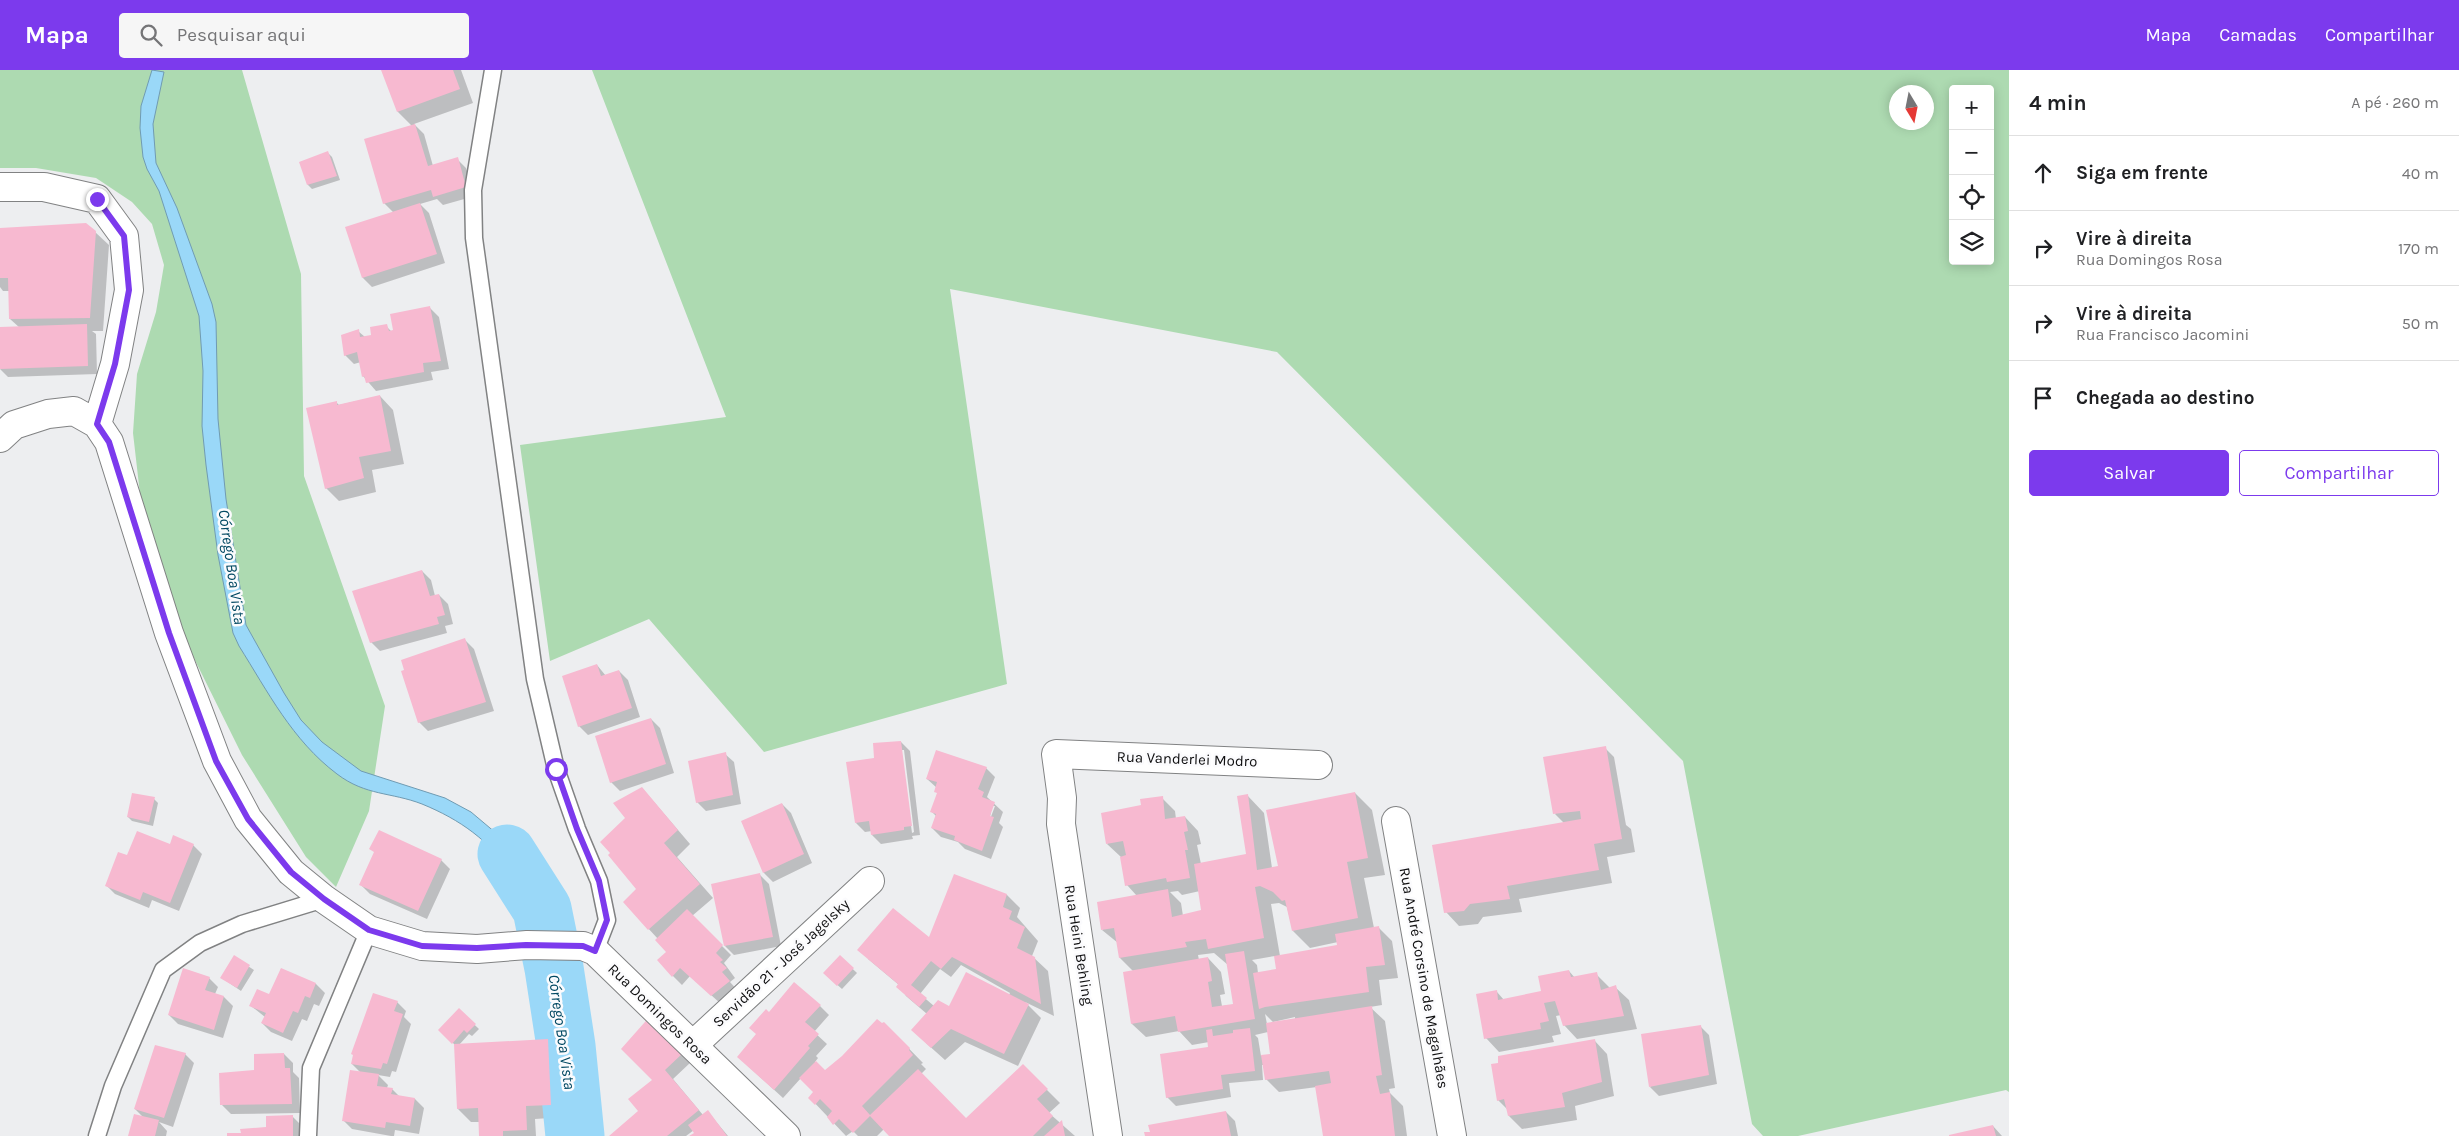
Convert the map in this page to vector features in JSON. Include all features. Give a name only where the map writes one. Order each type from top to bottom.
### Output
[{"type":"street","points":[[0,187],[44,187],[97,199],[124,236],[129,290],[115,364],[97,424]]},
{"type":"street","points":[[0,438],[14,425],[48,414],[74,411],[97,424],[109,442],[169,633],[216,761],[248,819],[291,872],[324,899],[369,930],[422,946],[477,948],[526,945],[589,949]]},
{"type":"street","name":"Rua Vanderlei Modro","points":[[1056,754],[1318,764]]},
{"type":"street","name":"Rua Heini Behling","points":[[1056,754],[1062,798],[1061,824],[1108,1136]]},
{"type":"street","name":"Rua André Corsino de Magalhães","points":[[1396,820],[1452,1136]]},
{"type":"street","name":"Servidão 21 - José Jagelsky","points":[[693,1046],[870,881]]},
{"type":"street","name":"Rua Domingos Rosa","points":[[589,949],[786,1136]]},
{"type":"lane","points":[[493,70],[473,190],[474,238],[535,679],[556,769],[577,829],[599,881],[607,920],[589,949]]},
{"type":"lane","points":[[97,1136],[113,1086],[163,970],[200,943],[225,931],[324,899]]},
{"type":"lane","points":[[308,1136],[311,1068],[369,930]]},
{"type":"green space","points":[[0,70],[242,70],[301,274],[304,476],[385,706],[369,811],[336,887],[306,857],[242,755],[181,632],[140,494],[133,433],[137,374],[156,312],[164,265],[152,224],[132,202],[96,178],[36,168],[0,168]]},
{"type":"green space","points":[[592,70],[2009,70],[2009,1092],[2006,1090],[1798,1136],[1763,1136],[1752,1124],[1683,761],[1277,352],[950,289],[1007,684],[764,752],[649,619],[550,661],[520,445],[726,417]]},
{"type":"water","points":[[152,70],[164,72],[153,124],[156,163],[177,208],[212,304],[216,322],[218,419],[226,499],[246,625],[301,720],[322,742],[361,771],[445,798],[471,812],[506,841],[543,894],[555,926],[536,925],[526,890],[494,851],[473,832],[449,817],[422,804],[358,786],[337,774],[321,761],[294,731],[239,646],[233,633],[218,555],[206,465],[202,426],[203,371],[199,316],[159,191],[143,157],[140,128],[141,106]]},
{"type":"water","points":[[548,967],[564,968],[571,1008],[580,1136],[564,1136],[557,1045]]},
{"type":"building","points":[[381,70],[453,70],[460,89],[397,112]]},
{"type":"building","points":[[415,124],[428,166],[458,157],[466,187],[433,197],[431,190],[383,204],[364,139]]},
{"type":"building","points":[[328,151],[337,176],[307,185],[299,162]]},
{"type":"building","points":[[420,203],[437,254],[362,278],[345,227]]},
{"type":"building","points":[[86,223],[96,231],[90,318],[9,319],[8,278],[0,278],[0,228]]},
{"type":"building","points":[[430,306],[441,361],[423,363],[424,372],[366,383],[364,376],[362,377],[357,352],[344,356],[341,335],[359,329],[360,337],[371,335],[370,327],[387,324],[389,331],[393,330],[390,314]]},
{"type":"building","points":[[87,324],[88,366],[0,369],[0,327]]},
{"type":"building","points":[[380,395],[391,451],[359,457],[364,478],[325,489],[306,408],[337,401],[337,405]]},
{"type":"building","points":[[422,570],[430,596],[439,594],[445,615],[437,617],[439,624],[370,643],[352,591]]},
{"type":"building","points":[[465,638],[486,702],[418,723],[401,671],[404,670],[401,660]]},
{"type":"building","points":[[597,664],[601,676],[619,670],[632,708],[578,727],[562,676]]},
{"type":"building","points":[[651,718],[666,764],[610,783],[595,736]]},
{"type":"building","points":[[901,741],[912,826],[904,827],[904,830],[871,835],[869,821],[855,823],[846,762],[874,758],[873,743]]},
{"type":"building","points":[[1606,746],[1622,839],[1594,844],[1599,870],[1507,886],[1510,899],[1470,904],[1464,911],[1444,913],[1432,845],[1581,819],[1580,811],[1553,814],[1543,757]]},
{"type":"building","points":[[936,750],[987,767],[978,789],[984,792],[982,797],[995,802],[990,816],[994,817],[982,851],[954,840],[955,836],[931,828],[936,814],[930,812],[937,793],[934,792],[937,782],[926,779]]},
{"type":"building","points":[[726,752],[733,795],[696,803],[688,761]]},
{"type":"building","points":[[642,787],[678,830],[664,843],[700,884],[648,930],[623,902],[636,889],[608,855],[610,853],[600,842],[625,818],[613,803]]},
{"type":"building","points":[[1355,792],[1368,858],[1347,862],[1358,918],[1292,931],[1285,900],[1282,901],[1273,892],[1260,886],[1255,887],[1264,938],[1208,949],[1206,939],[1185,942],[1187,947],[1119,958],[1114,928],[1101,930],[1097,902],[1168,889],[1172,917],[1201,910],[1194,864],[1246,854],[1237,796],[1248,794],[1257,870],[1278,866],[1266,810]]},
{"type":"building","points":[[132,793],[155,797],[149,822],[127,817]]},
{"type":"building","points":[[1163,796],[1165,819],[1185,816],[1188,831],[1184,832],[1188,850],[1185,850],[1190,878],[1167,882],[1166,878],[1125,886],[1120,857],[1126,855],[1123,841],[1106,844],[1101,813],[1141,805],[1140,799]]},
{"type":"building","points":[[782,803],[804,854],[763,873],[741,821]]},
{"type":"building","points":[[379,830],[442,859],[418,911],[359,885],[374,852],[369,849]]},
{"type":"building","points":[[137,831],[170,844],[173,835],[194,844],[170,903],[143,892],[140,900],[105,886],[118,852],[127,855]]},
{"type":"building","points":[[760,873],[773,937],[724,946],[711,884]]},
{"type":"building","points":[[954,874],[1007,894],[1003,907],[1012,911],[1009,919],[1025,927],[1017,948],[1035,957],[1041,1004],[952,957],[941,969],[931,961],[911,985],[927,998],[919,1007],[896,987],[898,984],[857,950],[893,908],[929,937]]},
{"type":"building","points":[[687,909],[723,945],[716,953],[723,960],[720,962],[727,968],[722,972],[730,981],[711,996],[680,968],[672,977],[657,960],[666,952],[655,940]]},
{"type":"building","points":[[1379,926],[1385,965],[1366,967],[1369,992],[1259,1009],[1253,973],[1276,969],[1274,956],[1337,945],[1335,934]]},
{"type":"building","points":[[1244,951],[1255,1019],[1178,1032],[1175,1016],[1131,1024],[1123,972],[1208,957],[1212,981],[1208,982],[1212,1007],[1233,1004],[1225,954]]},
{"type":"building","points":[[234,955],[250,965],[237,988],[220,978]]},
{"type":"building","points":[[840,955],[854,968],[837,986],[823,973]]},
{"type":"building","points":[[183,968],[210,977],[205,990],[224,996],[214,1030],[168,1015]]},
{"type":"building","points":[[281,968],[316,983],[310,998],[305,996],[298,1013],[293,1011],[283,1033],[261,1023],[266,1013],[249,1006],[257,989],[269,994]]},
{"type":"building","points":[[1569,970],[1571,977],[1597,972],[1601,990],[1616,985],[1624,1016],[1563,1026],[1555,1001],[1544,1003],[1549,1021],[1540,1023],[1541,1029],[1484,1039],[1476,994],[1497,990],[1498,1000],[1541,991],[1538,976]]},
{"type":"building","points":[[966,972],[1029,1004],[1004,1054],[951,1029],[931,1048],[911,1030],[938,1000],[949,1006]]},
{"type":"building","points":[[794,982],[821,1005],[805,1022],[819,1034],[808,1046],[810,1048],[774,1090],[737,1057],[756,1034],[749,1028],[766,1009],[769,1012]]},
{"type":"building","points":[[373,993],[398,1001],[394,1011],[403,1014],[387,1064],[383,1063],[381,1069],[351,1064],[353,1055],[351,1054]]},
{"type":"building","points":[[1372,1006],[1382,1075],[1376,1076],[1380,1094],[1390,1092],[1395,1136],[1323,1136],[1315,1086],[1331,1083],[1329,1071],[1265,1080],[1261,1055],[1270,1054],[1266,1023]]},
{"type":"building","points":[[459,1008],[476,1024],[467,1033],[464,1030],[452,1044],[438,1030]]},
{"type":"building","points":[[652,1014],[683,1053],[665,1070],[699,1110],[667,1136],[609,1136],[638,1111],[628,1099],[652,1080],[621,1049]]},
{"type":"building","points":[[877,1019],[882,1023],[884,1022],[910,1048],[909,1050],[913,1055],[862,1106],[870,1115],[918,1069],[966,1118],[1023,1064],[1048,1089],[1037,1099],[1053,1116],[1033,1136],[889,1136],[870,1116],[853,1133],[839,1119],[833,1125],[827,1117],[832,1111],[820,1099],[815,1105],[808,1098],[813,1092],[799,1078],[816,1061],[825,1070],[842,1056]]},
{"type":"building","points":[[1701,1025],[1709,1075],[1649,1087],[1641,1034]]},
{"type":"building","points":[[1250,1028],[1255,1071],[1221,1075],[1223,1089],[1166,1098],[1160,1054],[1208,1047],[1206,1030],[1212,1029],[1213,1036],[1233,1033],[1233,1030]]},
{"type":"building","points":[[548,1039],[551,1105],[526,1106],[527,1130],[503,1131],[503,1136],[479,1136],[478,1108],[457,1109],[454,1044]]},
{"type":"building","points":[[1595,1039],[1602,1082],[1562,1093],[1565,1107],[1508,1116],[1504,1099],[1497,1101],[1491,1064],[1498,1063],[1498,1056]]},
{"type":"building","points":[[155,1045],[186,1053],[164,1118],[134,1109]]},
{"type":"building","points":[[284,1053],[285,1068],[290,1068],[292,1104],[220,1105],[219,1073],[254,1070],[254,1054]]},
{"type":"building","points":[[350,1070],[379,1074],[377,1086],[393,1088],[391,1094],[415,1098],[410,1126],[386,1122],[385,1128],[342,1121]]},
{"type":"building","points":[[708,1110],[727,1136],[689,1136],[694,1133],[688,1125]]},
{"type":"building","points":[[1226,1111],[1231,1136],[1145,1136],[1144,1132],[1150,1132],[1148,1125]]},
{"type":"building","points":[[134,1114],[159,1120],[155,1136],[128,1136]]},
{"type":"building","points":[[293,1115],[293,1136],[227,1136],[227,1133],[241,1133],[240,1129],[266,1127],[266,1116]]},
{"type":"building","points":[[1062,1120],[1065,1136],[1044,1136]]},
{"type":"building","points":[[1993,1125],[1996,1136],[1949,1136],[1949,1135]]},
{"type":"waterway","name":"Córrego Boa Vista","points":[[507,854],[542,909],[554,968],[566,1046],[575,1136]]},
{"type":"route","points":[[97,199],[124,236],[129,290],[115,364],[97,424],[109,442],[169,633],[216,761],[248,819],[291,872],[324,899],[369,930],[422,946],[477,948],[526,945],[583,946],[595,951],[607,920],[599,881],[577,829],[556,769]]}]
